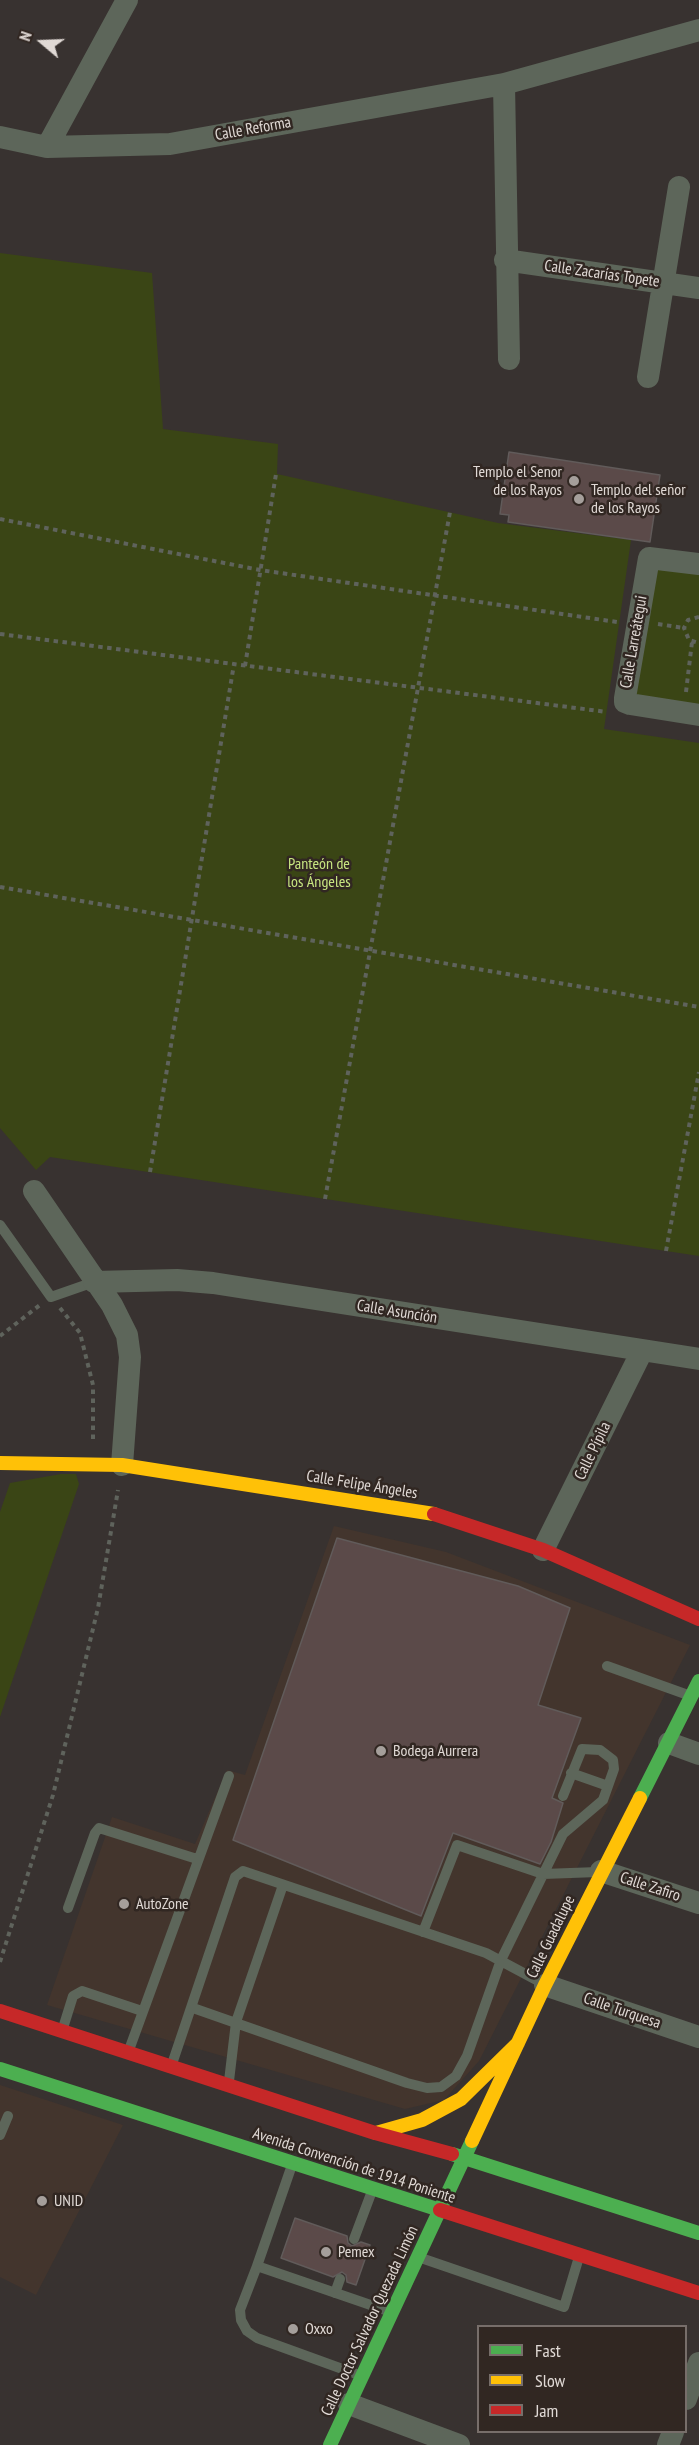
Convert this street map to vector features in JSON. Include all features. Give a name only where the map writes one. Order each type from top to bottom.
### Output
[{"type":"main road","name":"Calle Felipe Ángeles","points":[[0,1463],[122,1465],[416,1509],[453,1518],[543,1550],[699,1619]]},
{"type":"main road","name":"Calle Guadalupe","points":[[440,2210],[545,1985],[699,1681]]},
{"type":"main road","points":[[0,2011],[375,2133],[465,2158],[699,2233]]},
{"type":"main road","points":[[375,2133],[422,2120],[460,2098],[518,2043]]},
{"type":"main road","name":"Avenida Convención de 1914 Poniente","points":[[0,2069],[699,2293]]},
{"type":"main road","name":"Calle Doctor Salvador Quezada Limón","points":[[330,2445],[440,2210]]},
{"type":"street","points":[[47,147],[127,0]]},
{"type":"street","name":"Calle Reforma","points":[[0,137],[47,147],[170,144],[504,84],[699,30]]},
{"type":"street","points":[[504,84],[505,260],[509,359]]},
{"type":"street","points":[[648,377],[679,187]]},
{"type":"street","name":"Calle Zacarías Topete","points":[[505,260],[699,288]]},
{"type":"street","name":"Calle Larreátegui","points":[[691,714],[630,704],[625,698],[649,558],[699,564]]},
{"type":"street","points":[[34,1191],[94,1282],[112,1305],[128,1335],[130,1357],[122,1465]]},
{"type":"street","name":"Calle Asunción","points":[[94,1282],[177,1280],[213,1283],[699,1359]]},
{"type":"street","name":"Calle Pípila","points":[[543,1550],[642,1351]]},
{"type":"street","points":[[669,1743],[699,1755]]},
{"type":"street","name":"Calle Zafiro","points":[[601,1872],[699,1903]]},
{"type":"street","name":"Calle Turquesa","points":[[545,1985],[699,2037]]},
{"type":"street","points":[[687,2396],[699,2363]]},
{"type":"street","points":[[349,2404],[459,2445]]},
{"type":"lane","points":[[0,1225],[51,1297],[94,1282]]},
{"type":"lane","points":[[607,1666],[692,1696]]},
{"type":"lane","points":[[193,2008],[407,2083],[427,2088],[441,2087],[456,2076],[467,2056],[501,1960],[563,1834],[603,1800],[614,1768],[613,1760],[600,1750],[582,1749],[563,1796]]},
{"type":"lane","points":[[571,1773],[608,1786]]},
{"type":"lane","points":[[128,2053],[229,1776]]},
{"type":"lane","points":[[68,1908],[95,1833],[99,1828],[197,1859]]},
{"type":"lane","points":[[423,1932],[457,1845],[543,1874],[601,1872]]},
{"type":"lane","points":[[171,2067],[239,1872],[501,1960],[545,1985]]},
{"type":"lane","points":[[228,2085],[236,2022],[283,1885]]},
{"type":"lane","points":[[61,2031],[77,1992],[82,1991],[142,2011]]},
{"type":"lane","points":[[0,2135],[8,2116]]},
{"type":"lane","points":[[292,2163],[240,2310],[241,2320],[247,2331],[257,2338],[362,2376]]},
{"type":"lane","points":[[354,2239],[373,2189]]},
{"type":"lane","points":[[418,2257],[564,2307],[580,2255]]},
{"type":"lane","points":[[257,2266],[391,2312]]},
{"type":"lane","points":[[335,2293],[340,2279]]},
{"type":"path","points":[[244,666],[276,474]]},
{"type":"path","points":[[325,1199],[450,512]]},
{"type":"path","points":[[0,519],[260,570],[619,623]]},
{"type":"path","points":[[691,714],[692,642],[684,632],[686,624],[692,618],[699,617]]},
{"type":"path","points":[[0,634],[607,712]]},
{"type":"path","points":[[692,642],[699,643]]},
{"type":"path","points":[[150,1172],[234,664]]},
{"type":"path","points":[[0,887],[699,1007]]},
{"type":"path","points":[[666,1251],[699,1072]]},
{"type":"path","points":[[0,1336],[51,1297],[80,1333],[93,1385],[93,1465]]},
{"type":"path","points":[[0,1962],[56,1783],[98,1608],[122,1465]]},
{"type":"shaded area","points":[[334,1526],[446,1552],[690,1645],[479,2061],[444,2100],[405,2109],[47,2005],[112,1817],[195,1844],[227,1770],[245,1775]]},
{"type":"shaded area","name":"UNID","points":[[0,2085],[123,2125],[36,2295],[0,2277]]},
{"type":"green space","name":"Panteón de los Ángeles","points":[[0,253],[152,273],[163,429],[278,444],[277,474],[498,523],[631,540],[604,729],[699,743],[699,1256],[50,1157],[36,1170],[0,1128]]},
{"type":"green space","points":[[654,564],[699,570],[699,707],[631,698]]},
{"type":"green space","points":[[61,1474],[76,1474],[79,1484],[0,1717],[0,1512],[10,1483]]},
{"type":"building","name":"Templo del señor de los Rayos","points":[[509,452],[660,475],[650,542],[508,522],[509,515],[500,514]]},
{"type":"building","points":[[337,1538],[518,1586],[570,1608],[538,1705],[581,1718],[552,1798],[563,1803],[551,1842],[540,1864],[453,1833],[421,1916],[233,1840]]},
{"type":"building","name":"Pemex","points":[[295,2218],[347,2236],[348,2243],[352,2246],[361,2242],[370,2245],[356,2285],[347,2282],[346,2275],[342,2272],[333,2277],[281,2258]]},
{"type":"traffic: fast","points":[[640,1798],[699,1681]]},
{"type":"traffic: fast","points":[[0,2069],[440,2210]]},
{"type":"traffic: fast","points":[[330,2445],[472,2141]]},
{"type":"traffic: fast","points":[[452,2154],[699,2233]]},
{"type":"traffic: slow","points":[[0,1463],[122,1465],[434,1514]]},
{"type":"traffic: slow","points":[[472,2141],[545,1985],[640,1798]]},
{"type":"traffic: slow","points":[[376,2133],[422,2120],[461,2099],[518,2043]]},
{"type":"traffic: jam","points":[[434,1514],[543,1550],[699,1619]]},
{"type":"traffic: jam","points":[[0,2011],[375,2133],[452,2154]]},
{"type":"traffic: jam","points":[[440,2210],[699,2293]]},
{"type":"place","name":"Templo el Senor de los Rayos","points":[[574,481]]},
{"type":"place","name":"Templo del señor de los Rayos","points":[[579,499]]},
{"type":"place","name":"Bodega Aurrera","points":[[381,1751]]},
{"type":"place","name":"AutoZone","points":[[124,1904]]},
{"type":"place","name":"UNID","points":[[42,2201]]},
{"type":"place","name":"Pemex","points":[[326,2252]]},
{"type":"place","name":"Oxxo","points":[[293,2329]]}]
